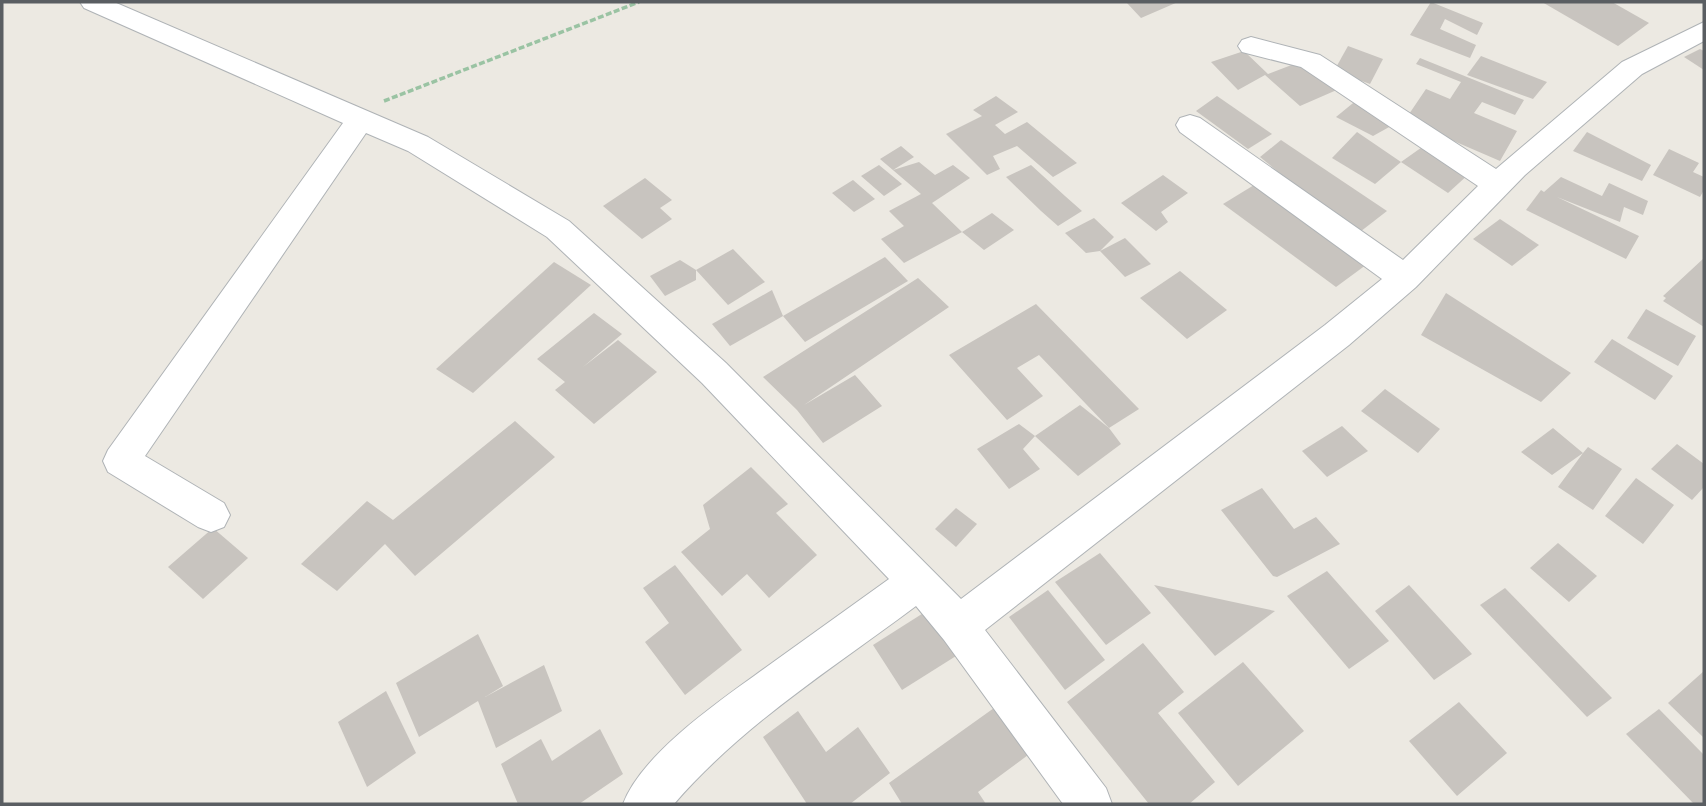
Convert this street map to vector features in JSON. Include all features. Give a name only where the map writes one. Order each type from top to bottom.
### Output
[{"type":"street","points":[[93,2],[418,144],[558,229],[714,373],[918,581],[958,626],[1090,804]]},
{"type":"street","points":[[958,626],[1205,439],[1337,335],[1405,278],[1498,185],[1632,68],[1704,30]]},
{"type":"street","points":[[1251,46],[1311,61],[1498,185]]},
{"type":"street","points":[[211,515],[121,461],[361,119]]},
{"type":"street","points":[[1190,125],[1405,278]]},
{"type":"street","points":[[645,804],[708,736],[918,581]]},
{"type":"path","points":[[361,119],[387,99],[639,2]]},
{"type":"building","points":[[1126,2],[1178,2],[1141,18]]},
{"type":"building","points":[[1431,2],[1483,23],[1477,35],[1445,19],[1440,29],[1476,45],[1470,58],[1410,35]]},
{"type":"building","points":[[1542,2],[1612,2],[1649,23],[1618,46]]},
{"type":"building","points":[[1348,46],[1383,59],[1370,84],[1334,71]]},
{"type":"building","points":[[1700,49],[1704,51],[1704,70],[1684,57]]},
{"type":"building","points":[[1244,51],[1268,74],[1302,61],[1339,89],[1300,106],[1265,75],[1238,90],[1211,62]]},
{"type":"building","points":[[1481,56],[1547,82],[1533,99],[1467,75]]},
{"type":"building","points":[[1420,58],[1524,100],[1515,115],[1482,102],[1474,113],[1517,131],[1500,161],[1405,120],[1426,89],[1450,99],[1461,82],[1416,64]]},
{"type":"building","points":[[996,96],[1018,112],[995,125],[1005,134],[1027,122],[1077,163],[1053,177],[1017,146],[993,156],[1000,169],[987,175],[946,134],[982,116],[973,110]]},
{"type":"building","points":[[1217,96],[1272,134],[1248,149],[1196,111]]},
{"type":"building","points":[[1358,99],[1391,126],[1373,136],[1336,117]]},
{"type":"building","points":[[1357,132],[1401,162],[1375,184],[1332,158]]},
{"type":"building","points":[[1587,132],[1651,165],[1642,181],[1573,151]]},
{"type":"building","points":[[1281,140],[1387,211],[1356,235],[1260,157]]},
{"type":"building","points":[[1425,145],[1470,173],[1448,193],[1401,162]]},
{"type":"building","points":[[901,146],[914,157],[893,170],[919,162],[935,175],[953,165],[970,178],[932,203],[962,232],[904,263],[881,239],[904,226],[889,211],[921,194],[880,159]]},
{"type":"building","points":[[1669,149],[1699,163],[1693,172],[1704,177],[1704,190],[1700,197],[1653,175]]},
{"type":"building","points":[[879,165],[902,184],[884,196],[861,176]]},
{"type":"building","points":[[1031,165],[1082,211],[1058,226],[1006,177]]},
{"type":"building","points":[[1163,175],[1188,193],[1161,212],[1168,222],[1156,231],[1121,203]]},
{"type":"building","points":[[1561,177],[1602,196],[1609,183],[1648,201],[1643,215],[1624,207],[1620,222],[1557,197],[1639,236],[1626,259],[1526,210],[1541,190],[1544,192]]},
{"type":"building","points":[[645,178],[672,200],[660,208],[672,219],[642,239],[603,206]]},
{"type":"building","points":[[853,180],[875,199],[854,212],[832,193]]},
{"type":"building","points":[[1259,182],[1370,262],[1336,287],[1223,204]]},
{"type":"building","points":[[992,213],[1014,230],[984,250],[962,232]]},
{"type":"building","points":[[1094,218],[1114,237],[1100,251],[1086,253],[1065,233]]},
{"type":"building","points":[[1500,219],[1539,245],[1512,266],[1473,239]]},
{"type":"building","points":[[1125,238],[1151,264],[1125,277],[1100,251]]},
{"type":"building","points":[[733,249],[765,282],[728,305],[696,270]]},
{"type":"building","points":[[885,257],[908,281],[805,342],[783,316]]},
{"type":"building","points":[[1704,258],[1704,327],[1663,301],[1666,298],[1663,296]]},
{"type":"building","points":[[680,260],[696,270],[696,280],[665,296],[650,276]]},
{"type":"building","points":[[554,262],[591,285],[473,393],[436,369]]},
{"type":"building","points":[[1180,271],[1227,310],[1187,339],[1140,298]]},
{"type":"building","points":[[918,278],[949,307],[804,405],[855,375],[882,406],[823,443],[797,410],[763,377]]},
{"type":"building","points":[[772,290],[783,316],[730,346],[712,324]]},
{"type":"building","points":[[1446,293],[1571,373],[1541,402],[1421,335]]},
{"type":"building","points":[[1036,304],[1139,409],[1109,428],[1039,355],[1017,368],[1043,396],[1007,420],[949,355]]},
{"type":"building","points":[[1646,309],[1696,336],[1678,366],[1627,338]]},
{"type":"building","points":[[594,313],[622,334],[583,367],[618,340],[657,372],[594,424],[555,390],[565,382],[537,359]]},
{"type":"building","points":[[1612,339],[1673,376],[1655,400],[1594,362]]},
{"type":"building","points":[[1385,389],[1440,429],[1418,453],[1361,411]]},
{"type":"building","points":[[1080,405],[1109,428],[1121,444],[1078,476],[1035,436]]},
{"type":"building","points":[[515,421],[555,457],[415,576],[385,544],[337,591],[301,564],[367,501],[393,520]]},
{"type":"building","points":[[1019,424],[1035,436],[1023,449],[1040,469],[1009,489],[977,449]]},
{"type":"building","points":[[1342,426],[1368,451],[1327,477],[1302,451]]},
{"type":"building","points":[[1553,428],[1583,453],[1552,475],[1521,452]]},
{"type":"building","points":[[1677,444],[1704,464],[1704,487],[1692,500],[1651,469]]},
{"type":"building","points":[[1588,447],[1622,469],[1593,510],[1558,487]]},
{"type":"building","points":[[751,467],[788,504],[776,513],[817,555],[769,598],[747,574],[722,596],[681,552],[710,529],[703,505]]},
{"type":"building","points":[[1636,478],[1674,505],[1643,544],[1605,516]]},
{"type":"building","points":[[1262,488],[1294,529],[1316,517],[1340,544],[1277,577],[1273,576],[1221,510]]},
{"type":"building","points":[[956,508],[977,524],[956,547],[935,529]]},
{"type":"building","points":[[213,528],[248,558],[203,599],[168,567]]},
{"type":"building","points":[[1558,543],[1597,576],[1569,602],[1530,568]]},
{"type":"building","points":[[1100,553],[1151,613],[1106,645],[1055,582]]},
{"type":"building","points":[[675,565],[742,650],[685,695],[645,642],[669,623],[643,588]]},
{"type":"building","points":[[1327,571],[1389,641],[1349,669],[1287,596]]},
{"type":"building","points":[[1154,585],[1275,611],[1215,656]]},
{"type":"building","points":[[1409,585],[1472,654],[1434,680],[1375,611]]},
{"type":"building","points":[[1505,588],[1612,698],[1587,717],[1480,605]]},
{"type":"building","points":[[1048,590],[1105,660],[1065,690],[1009,617]]},
{"type":"building","points":[[925,612],[956,656],[902,690],[873,645]]},
{"type":"building","points":[[478,634],[503,686],[485,697],[544,665],[562,711],[496,748],[478,701],[419,737],[396,683]]},
{"type":"building","points":[[1143,643],[1184,692],[1158,713],[1215,782],[1189,804],[1149,804],[1067,702]]},
{"type":"building","points":[[1243,662],[1304,731],[1238,786],[1178,713]]},
{"type":"building","points":[[1704,671],[1704,738],[1668,703]]},
{"type":"building","points":[[386,691],[416,753],[367,787],[338,722]]},
{"type":"building","points":[[1459,702],[1507,753],[1457,796],[1409,741]]},
{"type":"building","points":[[994,708],[1028,755],[978,792],[986,804],[902,804],[889,783]]},
{"type":"building","points":[[1659,709],[1704,755],[1704,804],[1694,804],[1626,734]]},
{"type":"building","points":[[798,711],[826,752],[858,727],[890,773],[850,804],[807,804],[763,737]]},
{"type":"building","points":[[600,729],[623,774],[579,804],[518,804],[501,764],[541,739],[552,761]]}]
